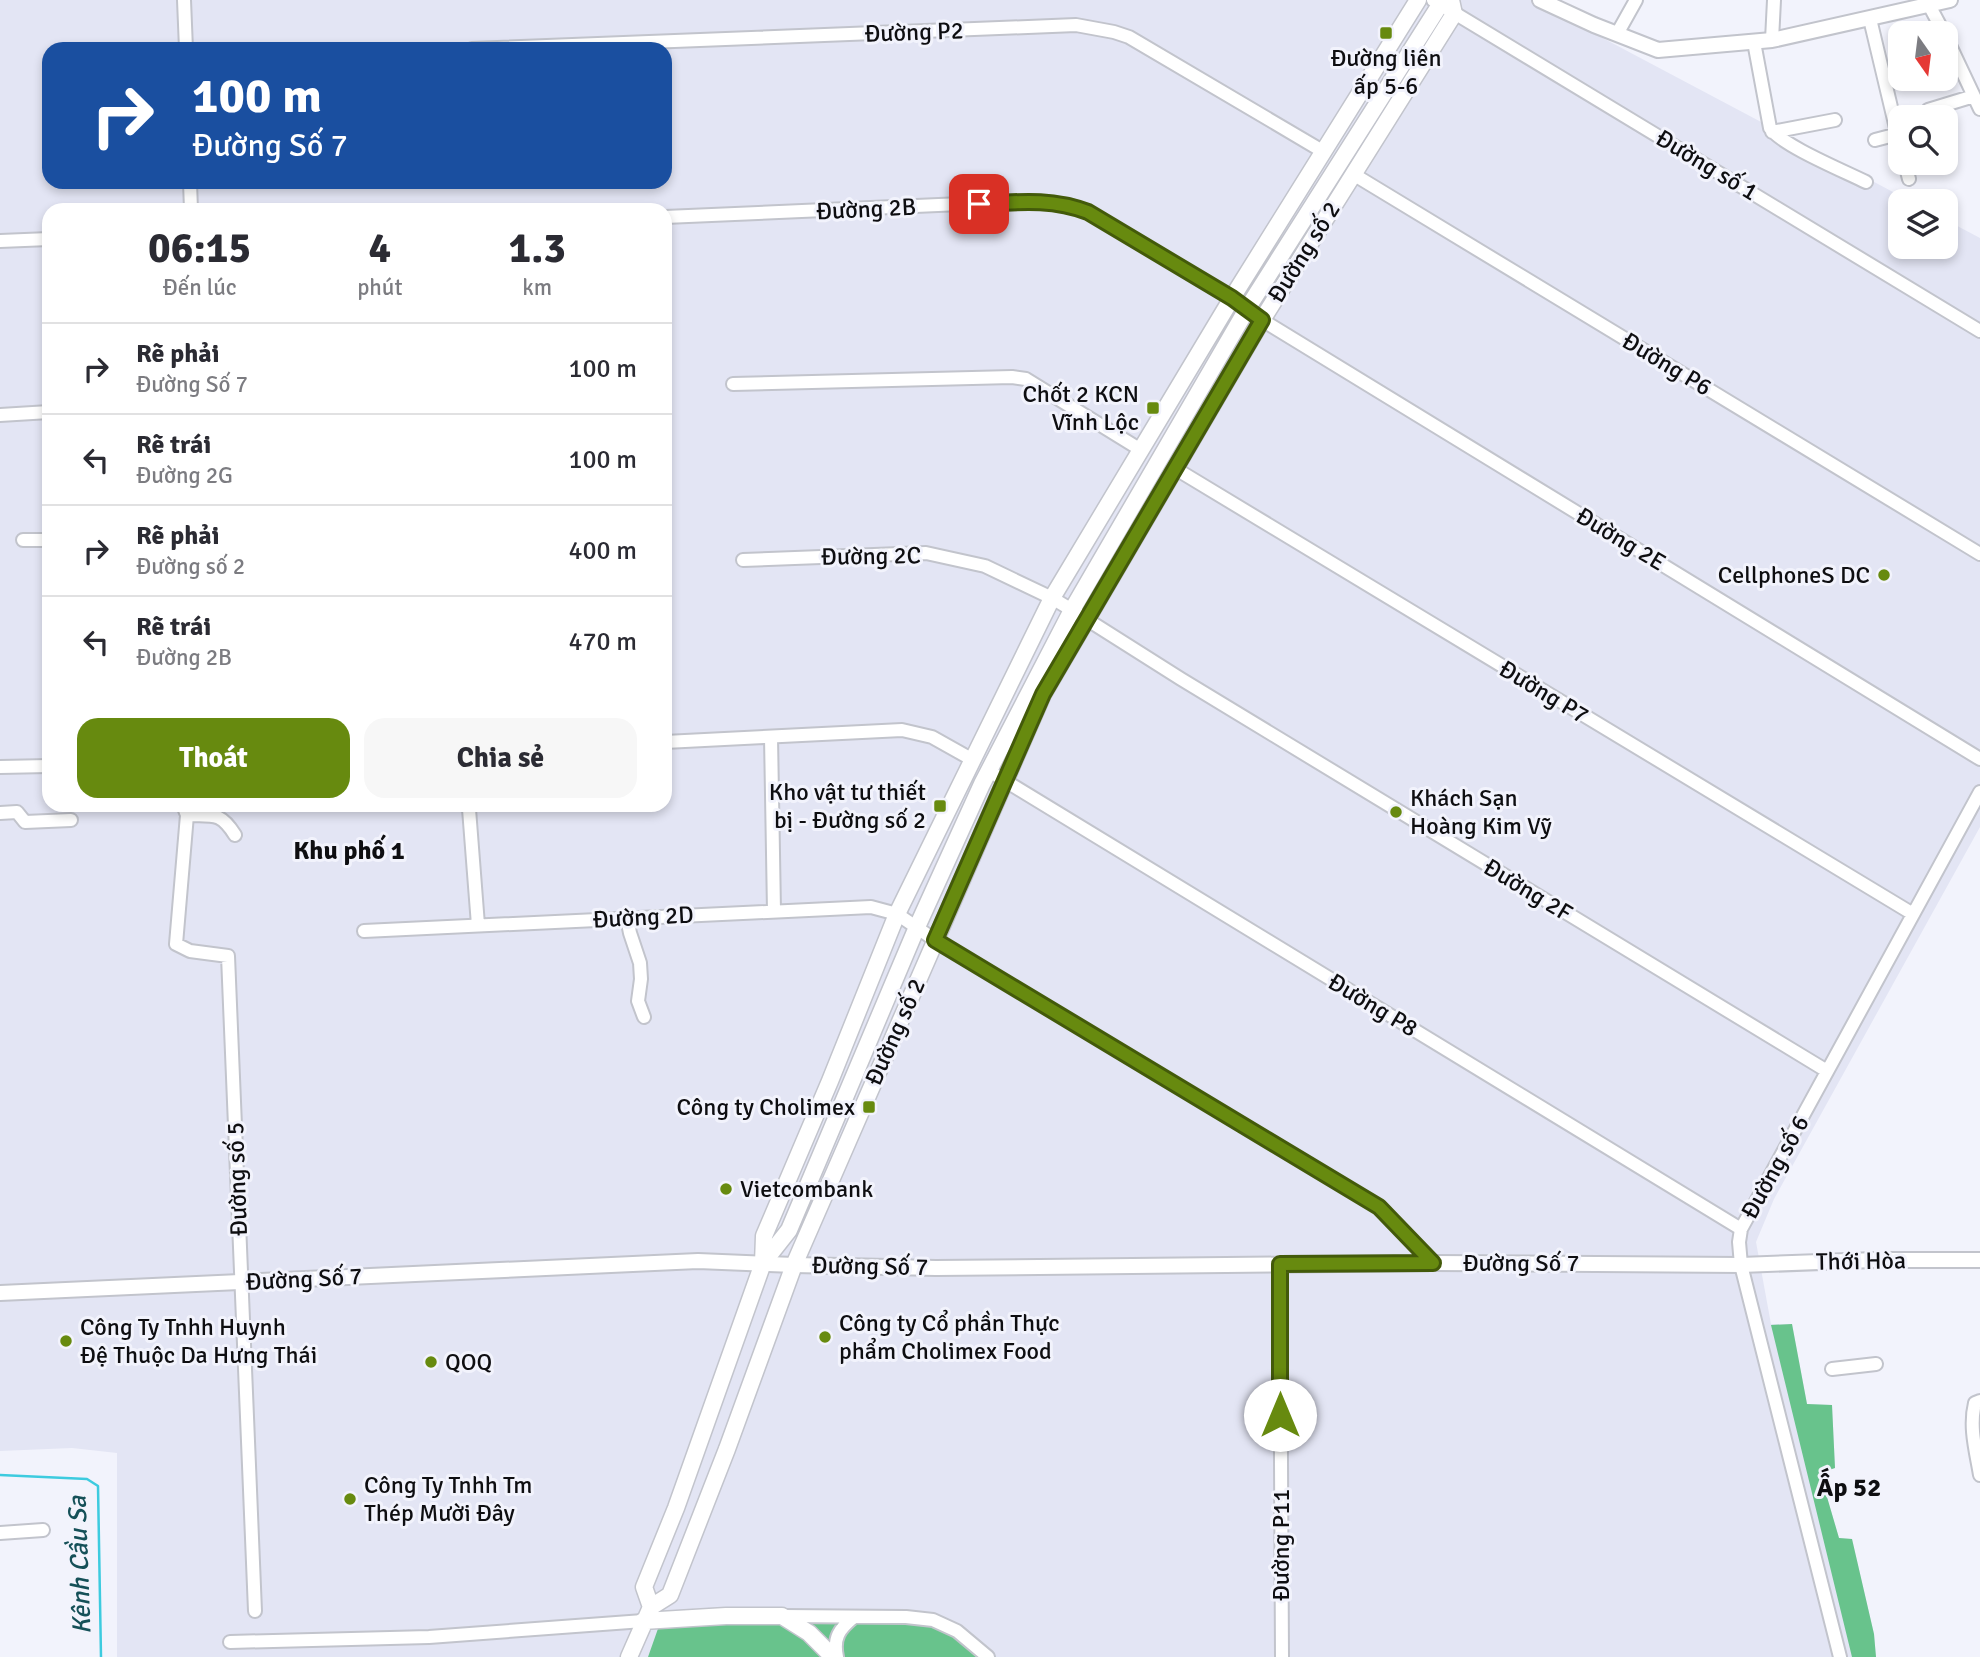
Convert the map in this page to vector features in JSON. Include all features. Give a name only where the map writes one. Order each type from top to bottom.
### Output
[{"type":"main road","name":"Đường số 2","points":[[647,1614],[644,1587],[676,1508],[763,1263],[764,1236],[897,914],[1052,598],[1232,298],[1418,0]]},
{"type":"main road","name":"Đường số 2","points":[[629,1657],[647,1614],[670,1595],[731,1439],[794,1265],[1043,694],[1262,320],[1353,174],[1445,4]]},
{"type":"main road","name":"Đường số 2","points":[[763,1263],[789,1230],[917,927],[989,771],[1072,610],[1247,309],[1428,22],[1445,4]]},
{"type":"main road","name":"Đường số 2","points":[[789,1230],[794,1265]]},
{"type":"main road","points":[[647,1614],[782,1616],[818,1641],[835,1657]]},
{"type":"street","points":[[184,0],[186,42]]},
{"type":"street","points":[[1540,0],[1658,50],[1772,40],[1950,0]]},
{"type":"street","points":[[1617,34],[1636,0]]},
{"type":"street","points":[[1772,40],[1774,0]]},
{"type":"street","name":"Đường số 1","points":[[1445,4],[1980,331]]},
{"type":"street","points":[[1929,5],[1938,21]]},
{"type":"street","points":[[1870,19],[1891,105]]},
{"type":"street","name":"Đường P2","points":[[648,42],[1076,25],[1129,37],[1324,152]]},
{"type":"street","points":[[1754,42],[1763,98],[1772,132],[1866,182]]},
{"type":"street","points":[[1958,62],[1980,109]]},
{"type":"street","points":[[1944,105],[1974,96]]},
{"type":"street","points":[[1772,132],[1835,120]]},
{"type":"street","points":[[1875,140],[1888,140]]},
{"type":"street","name":"Đường P6","points":[[1353,174],[1980,554]]},
{"type":"street","points":[[1908,175],[1909,179]]},
{"type":"street","name":"Đường 2B","points":[[672,217],[1017,202],[1069,205],[1088,212],[1247,309]]},
{"type":"street","points":[[0,241],[42,239]]},
{"type":"street","name":"Đường 2E","points":[[1247,309],[1980,759]]},
{"type":"street","points":[[733,384],[1012,377],[1026,379],[1141,450]]},
{"type":"street","points":[[0,415],[42,412]]},
{"type":"street","name":"Đường P7","points":[[1176,469],[1913,914]]},
{"type":"street","points":[[23,540],[42,540]]},
{"type":"street","name":"Đường 2C","points":[[743,560],[926,553],[985,566],[1072,610]]},
{"type":"street","name":"Đường 2F","points":[[1072,610],[1827,1071]]},
{"type":"street","points":[[672,742],[902,730],[932,737],[973,760]]},
{"type":"street","points":[[771,737],[774,911]]},
{"type":"street","points":[[0,767],[42,766]]},
{"type":"street","name":"Đường P8","points":[[989,771],[1741,1229]]},
{"type":"street","name":"Đường số 6","points":[[1840,1657],[1741,1265],[1741,1229],[1980,792]]},
{"type":"street","points":[[0,813],[17,812],[25,822],[71,820]]},
{"type":"street","name":"Đường số 5","points":[[185,812],[176,944],[190,951],[228,956],[255,1611]]},
{"type":"street","points":[[195,812],[221,817],[235,835]]},
{"type":"street","points":[[469,812],[478,925]]},
{"type":"street","name":"Đường 2D","points":[[363,931],[871,906],[897,914],[935,940],[1379,1207],[1433,1263]]},
{"type":"street","points":[[627,918],[640,963],[638,1001],[644,1017]]},
{"type":"street","name":"Thới Hòa","points":[[1741,1265],[1875,1260],[1980,1260]]},
{"type":"street","name":"Đường Số 7","points":[[0,1293],[698,1261],[936,1268],[1433,1263],[1741,1265]]},
{"type":"street","name":"Đường P11","points":[[1280,1264],[1282,1657]]},
{"type":"street","points":[[1832,1369],[1876,1364]]},
{"type":"street","points":[[1980,1401],[1975,1403],[1972,1417],[1980,1475]]},
{"type":"street","points":[[0,1533],[43,1530]]},
{"type":"street","points":[[230,1642],[429,1637],[647,1614]]},
{"type":"street","points":[[782,1616],[905,1617],[933,1620],[957,1631],[988,1657]]},
{"type":"street","points":[[818,1641],[818,1628],[827,1617]]},
{"type":"street","points":[[835,1657],[836,1636],[854,1617]]},
{"type":"shaded area","points":[[0,0],[1531,0],[1888,189],[1888,259],[1958,259],[1958,226],[1980,238],[1980,827],[1774,1199],[1756,1242],[1771,1324],[1792,1324],[1807,1404],[1832,1405],[1835,1468],[1820,1473],[1839,1538],[1852,1539],[1874,1634],[1876,1657],[117,1657],[117,1453],[72,1448],[0,1451]]},
{"type":"green space","points":[[1792,1324],[1807,1404],[1832,1405],[1835,1468],[1820,1473],[1839,1538],[1852,1539],[1874,1634],[1876,1657],[1852,1657],[1771,1325]]},
{"type":"green space","points":[[923,1622],[951,1634],[979,1657],[648,1657],[660,1623]]},
{"type":"waterway","name":"Kênh Cầu Sa","points":[[0,1475],[87,1479],[98,1486],[101,1657]]},
{"type":"place","name":"Đường liên ấp 5-6","points":[[1386,33]]},
{"type":"place","name":"Chốt 2 KCN Vĩnh Lộc","points":[[1153,408]]},
{"type":"place","name":"CellphoneS DC","points":[[1884,575]]},
{"type":"place","name":"Kho vật tư thiết bị - Đường số 2","points":[[940,806]]},
{"type":"place","name":"Khách Sạn Hoàng Kim Vỹ","points":[[1396,812]]},
{"type":"place","name":"Công ty Cholimex","points":[[869,1107]]},
{"type":"place","name":"Vietcombank","points":[[726,1189]]},
{"type":"place","name":"Công ty Cổ phần Thực phẩm Cholimex Food","points":[[825,1337]]},
{"type":"place","name":"Công Ty Tnhh Huynh Đệ Thuộc Da Hưng Thái","points":[[66,1341]]},
{"type":"place","name":"QOQ","points":[[431,1362]]},
{"type":"place","name":"Công Ty Tnhh Tm Thép Mười Đây","points":[[350,1499]]},
{"type":"district","name":"Khu phố 1","points":[[349,851]]},
{"type":"district","name":"Ấp 52","points":[[1849,1488]]},
{"type":"route","points":[[979,204],[1050,202],[1088,212],[1232,298],[1262,320],[1043,694],[935,940],[1379,1207],[1433,1263],[1280,1264],[1280,1415]]}]
